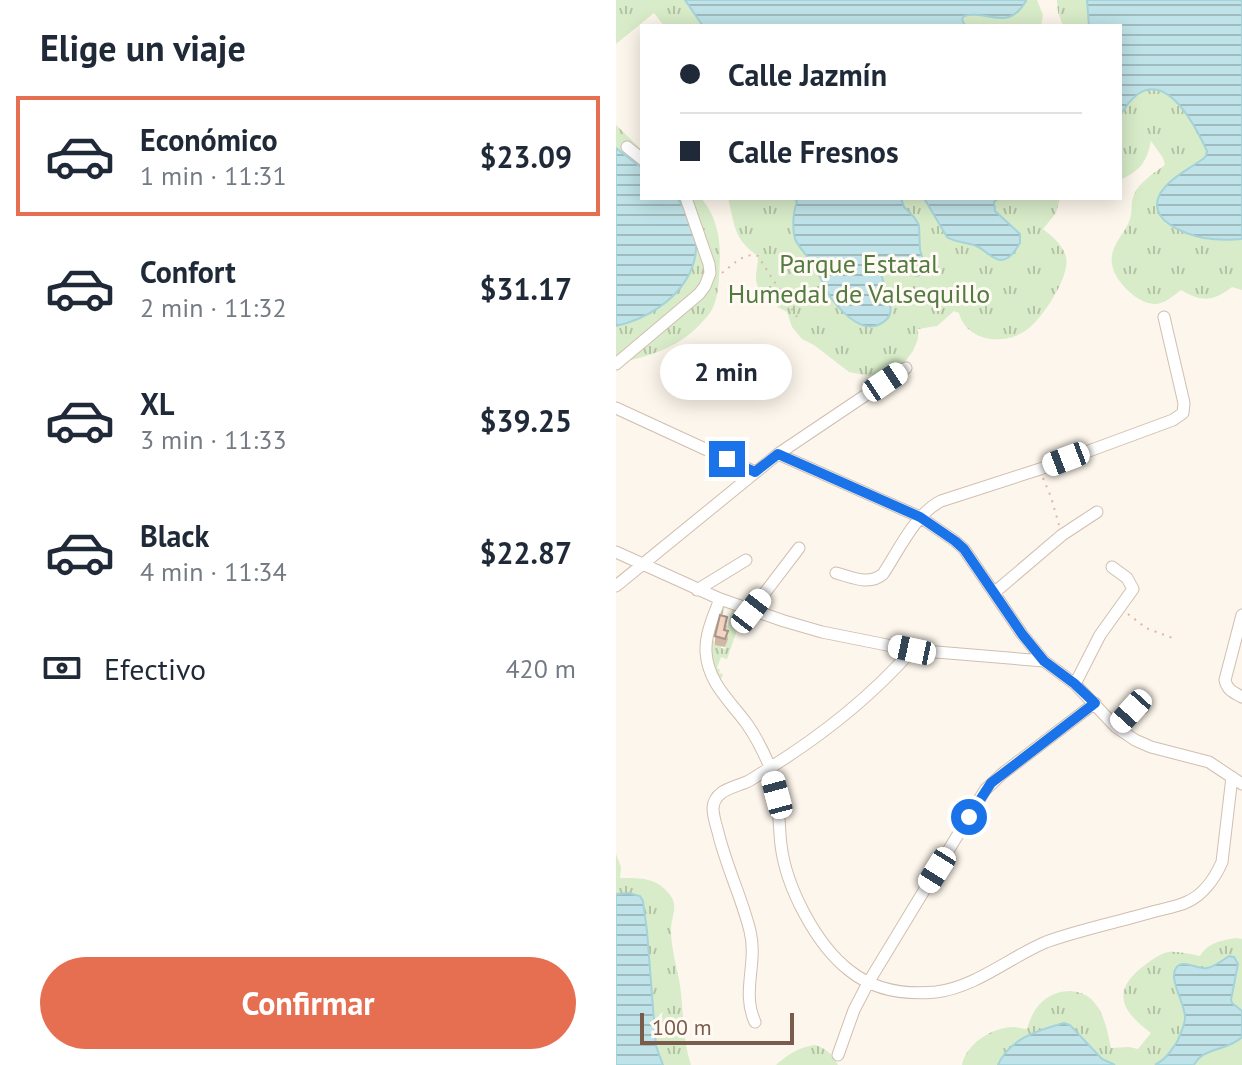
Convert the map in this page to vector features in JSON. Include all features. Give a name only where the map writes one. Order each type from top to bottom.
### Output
[{"type":"street","points":[[627,147],[640,157]]},
{"type":"street","points":[[616,364],[687,305],[705,286],[710,273],[709,264],[687,200]]},
{"type":"street","points":[[836,573],[868,581],[877,579],[930,506],[1040,469],[1173,420],[1183,413],[1184,403],[1164,317]]},
{"type":"street","points":[[616,586],[778,454],[906,368]]},
{"type":"street","points":[[616,408],[755,472]]},
{"type":"street","points":[[720,599],[707,636],[709,668],[716,686],[750,728],[770,768],[780,811],[785,868],[796,896],[829,950],[848,970],[868,983],[914,993],[940,991],[967,982],[1048,942],[1186,903],[1217,873],[1222,862],[1237,781],[1209,762],[1151,747],[1116,727],[1075,684],[1044,661],[964,549],[955,541],[920,517],[778,454]]},
{"type":"street","points":[[995,592],[1062,535],[1097,512]]},
{"type":"street","points":[[751,611],[799,548]]},
{"type":"street","points":[[616,552],[720,599],[822,632],[912,650],[1044,661]]},
{"type":"street","points":[[697,590],[746,560]]},
{"type":"street","points":[[1075,684],[1100,635],[1133,589],[1127,578],[1112,567]]},
{"type":"street","points":[[1242,615],[1225,680],[1230,691],[1242,697]]},
{"type":"street","points":[[755,1022],[748,999],[753,944],[723,857],[713,809],[715,800],[721,793],[770,768],[855,707],[888,678],[912,650]]},
{"type":"street","points":[[838,1055],[854,1010],[868,983],[985,790],[1095,703]]},
{"type":"street","points":[[1116,727],[1131,711],[1143,708]]},
{"type":"path","points":[[705,286],[743,257],[751,254],[758,256],[797,317]]},
{"type":"path","points":[[1040,469],[1062,535]]},
{"type":"path","points":[[1121,608],[1146,628],[1175,639]]},
{"type":"green space","points":[[616,0],[1037,0],[1043,15],[1041,24],[662,24],[654,13],[616,44]]},
{"type":"green space","points":[[1057,0],[1242,0],[1242,290],[1232,287],[1208,299],[1181,290],[1165,301],[1154,304],[1134,295],[1117,277],[1112,264],[1113,251],[1128,225],[1136,190],[1165,165],[1151,141],[1141,165],[1122,179],[1122,24],[1062,24]]},
{"type":"green space","name":"Parque Estatal Humedal de Valsequillo","points":[[616,125],[640,148],[640,200],[702,200],[716,225],[720,256],[719,281],[713,307],[694,330],[653,354],[616,364]]},
{"type":"green space","name":"Parque Estatal Humedal de Valsequillo","points":[[728,200],[1059,200],[1056,213],[1043,229],[1062,249],[1066,265],[1053,297],[1039,318],[1025,331],[1006,338],[986,338],[969,330],[959,313],[954,311],[937,326],[918,329],[913,351],[901,367],[869,376],[849,372],[802,339],[792,327],[787,312],[762,294],[756,277],[758,256],[744,244],[734,224]]},
{"type":"green space","points":[[718,605],[725,607],[713,640],[721,648],[725,649],[727,640],[724,638],[732,610],[743,613],[727,659],[721,657],[717,668],[723,674],[721,679],[710,669],[709,634]]},
{"type":"green space","points":[[616,854],[621,867],[620,878],[654,882],[673,899],[672,944],[691,1065],[616,1065]]},
{"type":"green space","points":[[1242,939],[1242,1065],[962,1065],[964,1057],[981,1038],[1006,1028],[1027,1029],[1042,1002],[1055,994],[1071,991],[1088,997],[1097,1006],[1111,1048],[1138,1049],[1151,1033],[1134,1018],[1124,1002],[1123,994],[1131,977],[1165,953],[1200,956],[1211,945]]},
{"type":"green space","points":[[815,1045],[829,1052],[838,1065],[776,1065],[794,1052]]},
{"type":"water","points":[[685,0],[1026,1],[1012,16],[964,16],[964,24],[702,24]]},
{"type":"water","points":[[1087,0],[1242,0],[1242,239],[1196,236],[1179,230],[1163,219],[1157,205],[1162,190],[1203,159],[1207,151],[1181,107],[1158,90],[1146,90],[1133,98],[1122,113],[1122,24],[1089,24]]},
{"type":"water","points":[[616,148],[640,166],[640,200],[678,200],[690,219],[696,240],[694,260],[687,278],[674,294],[658,308],[616,326]]},
{"type":"water","points":[[796,200],[902,200],[919,225],[920,250],[926,269],[917,276],[880,262],[891,308],[886,320],[878,325],[863,325],[848,317],[831,298],[795,239],[793,220]]},
{"type":"water","points":[[925,200],[996,200],[995,211],[1020,234],[1020,243],[1010,256],[1001,260],[974,245],[947,237]]},
{"type":"water","points":[[616,894],[640,896],[643,901],[656,1046],[663,1065],[616,1065]]},
{"type":"water","points":[[1229,956],[1234,957],[1238,964],[1231,1000],[1242,1011],[1242,1037],[1203,1055],[1194,1065],[1155,1065],[1177,1042],[1184,1024],[1185,1013],[1174,979],[1176,968],[1186,964],[1207,968]]},
{"type":"water","points":[[1064,1023],[1070,1025],[1102,1059],[1115,1065],[998,1065],[1017,1042]]},
{"type":"building","points":[[720,615],[727,617],[725,639],[715,636]]},
{"type":"route","points":[[727,459],[755,472],[778,454],[920,517],[964,549],[1044,661],[1095,703],[991,783],[969,817]]}]
